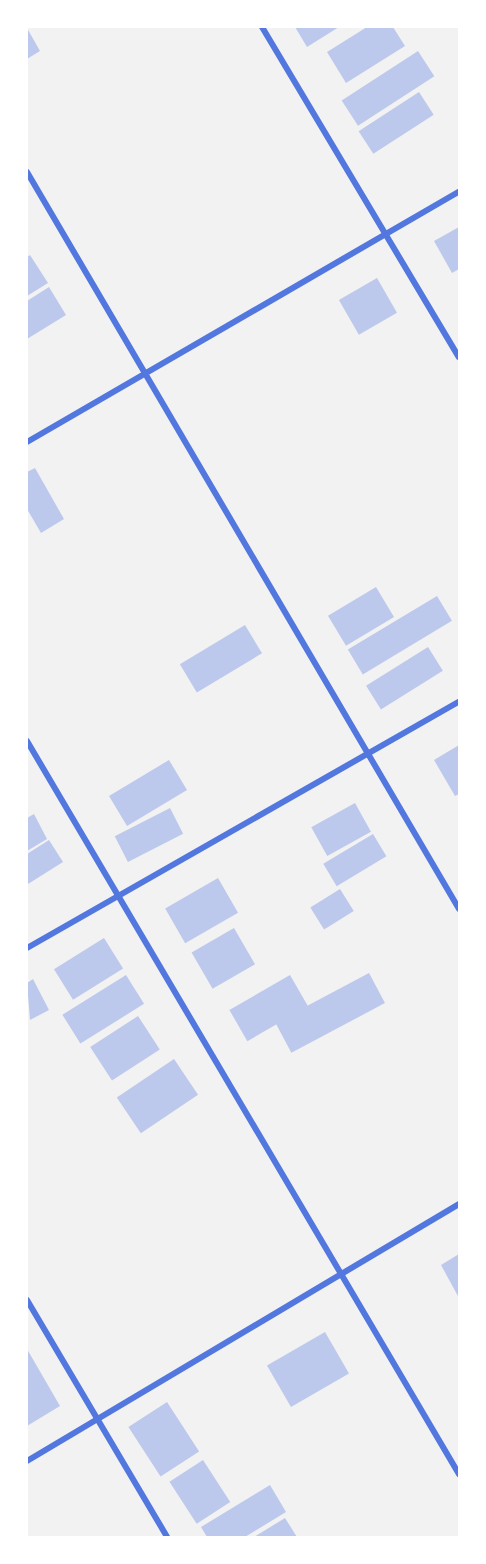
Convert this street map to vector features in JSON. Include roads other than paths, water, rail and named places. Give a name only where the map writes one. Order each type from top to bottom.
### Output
[{"type":"street","points":[[262,27],[459,357]]},
{"type":"street","points":[[27,172],[459,909]]},
{"type":"street","points":[[27,442],[459,192]]},
{"type":"street","points":[[27,948],[459,702]]},
{"type":"street","points":[[27,741],[459,1474]]},
{"type":"street","points":[[27,1461],[459,1204]]},
{"type":"street","points":[[27,1300],[167,1537]]}]
